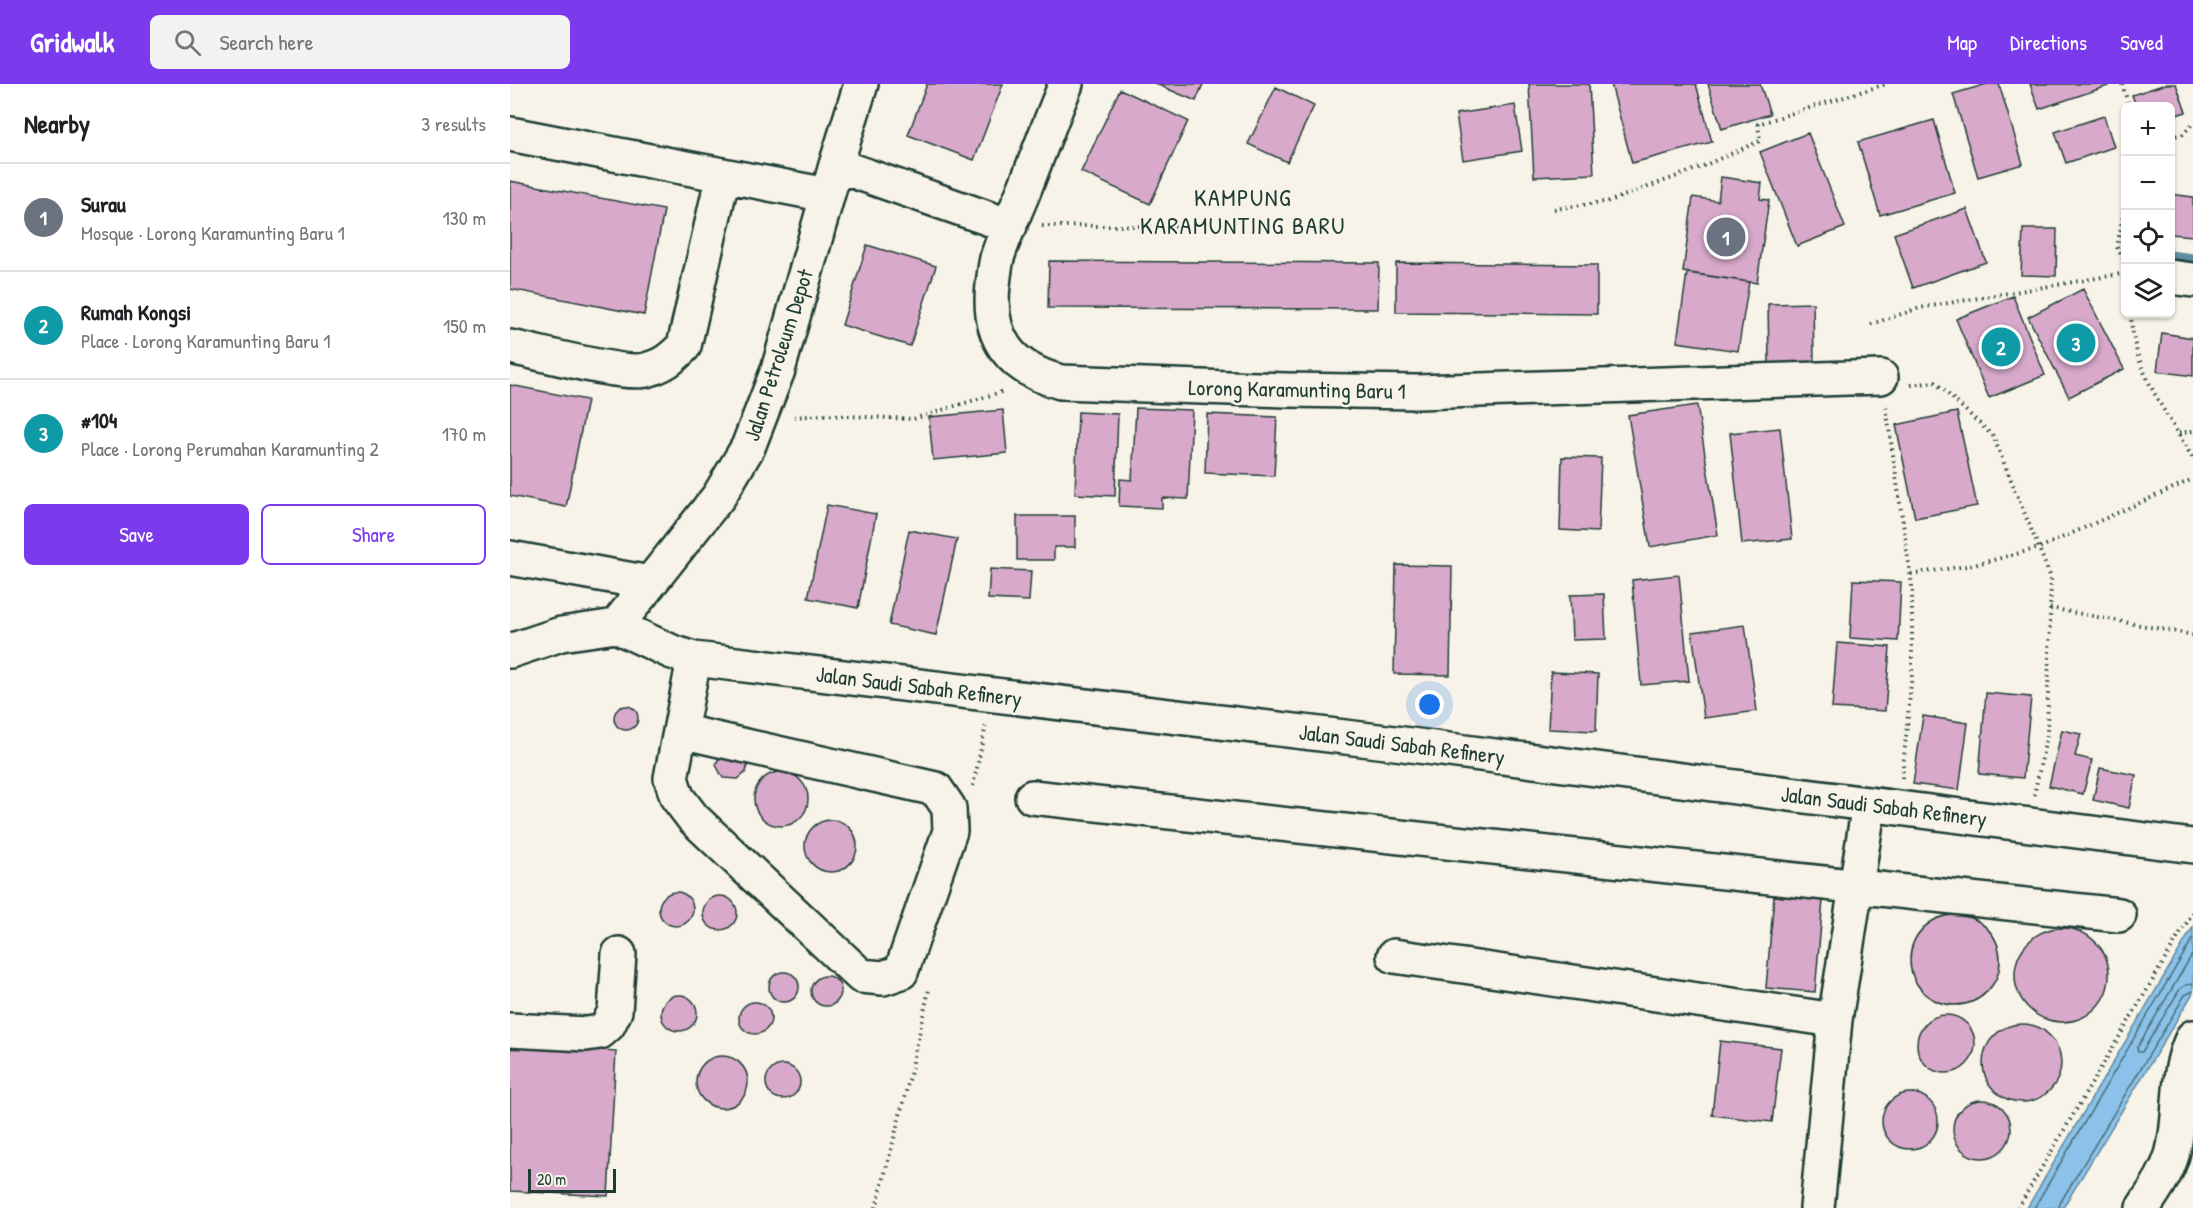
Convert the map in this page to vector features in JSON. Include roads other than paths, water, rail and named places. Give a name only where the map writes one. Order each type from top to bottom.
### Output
[{"type":"street","name":"Jalan Petroleum Depot","points":[[616,626],[719,496],[748,447],[777,370],[861,84]]},
{"type":"street","name":"Lorong Karamunting Baru 1","points":[[1066,84],[996,260],[992,298],[993,319],[999,336],[1010,354],[1022,367],[1041,377],[1061,382],[1417,392],[1881,377]]},
{"type":"street","points":[[510,134],[723,175],[831,180],[1010,226]]},
{"type":"street","points":[[510,347],[616,369],[643,371],[667,363],[684,346],[723,175]]},
{"type":"street","points":[[2175,278],[2193,280]]},
{"type":"street","points":[[510,558],[650,583]]},
{"type":"street","points":[[510,651],[561,634],[616,626]]},
{"type":"street","name":"Jalan Saudi Sabah Refinery","points":[[616,626],[672,652],[694,659],[1395,743],[2193,846]]},
{"type":"street","points":[[680,731],[936,789],[948,808],[950,831],[901,972],[883,978],[861,976],[693,818],[677,797],[672,778],[680,731],[694,659]]},
{"type":"street","points":[[1032,797],[2119,915]]},
{"type":"street","points":[[1817,1208],[1835,1020],[1869,804]]},
{"type":"street","points":[[510,1030],[586,1034],[600,1032],[608,1025],[615,1011],[619,954]]},
{"type":"street","points":[[1394,956],[1835,1020]]},
{"type":"street","points":[[2143,1208],[2165,1174],[2172,1154],[2182,1074],[2187,1050],[2193,1037]]},
{"type":"water","points":[[2193,927],[2193,993],[2063,1208],[2027,1208]]},
{"type":"waterway","points":[[2175,256],[2193,258]]},
{"type":"place","name":"Surau","points":[[1726,237]]},
{"type":"place","name":"#104","points":[[2076,343]]},
{"type":"place","name":"Rumah Kongsi","points":[[2001,347]]},
{"type":"district","name":"KAMPUNG KARAMUNTING BARU","points":[[1243,211]]}]
